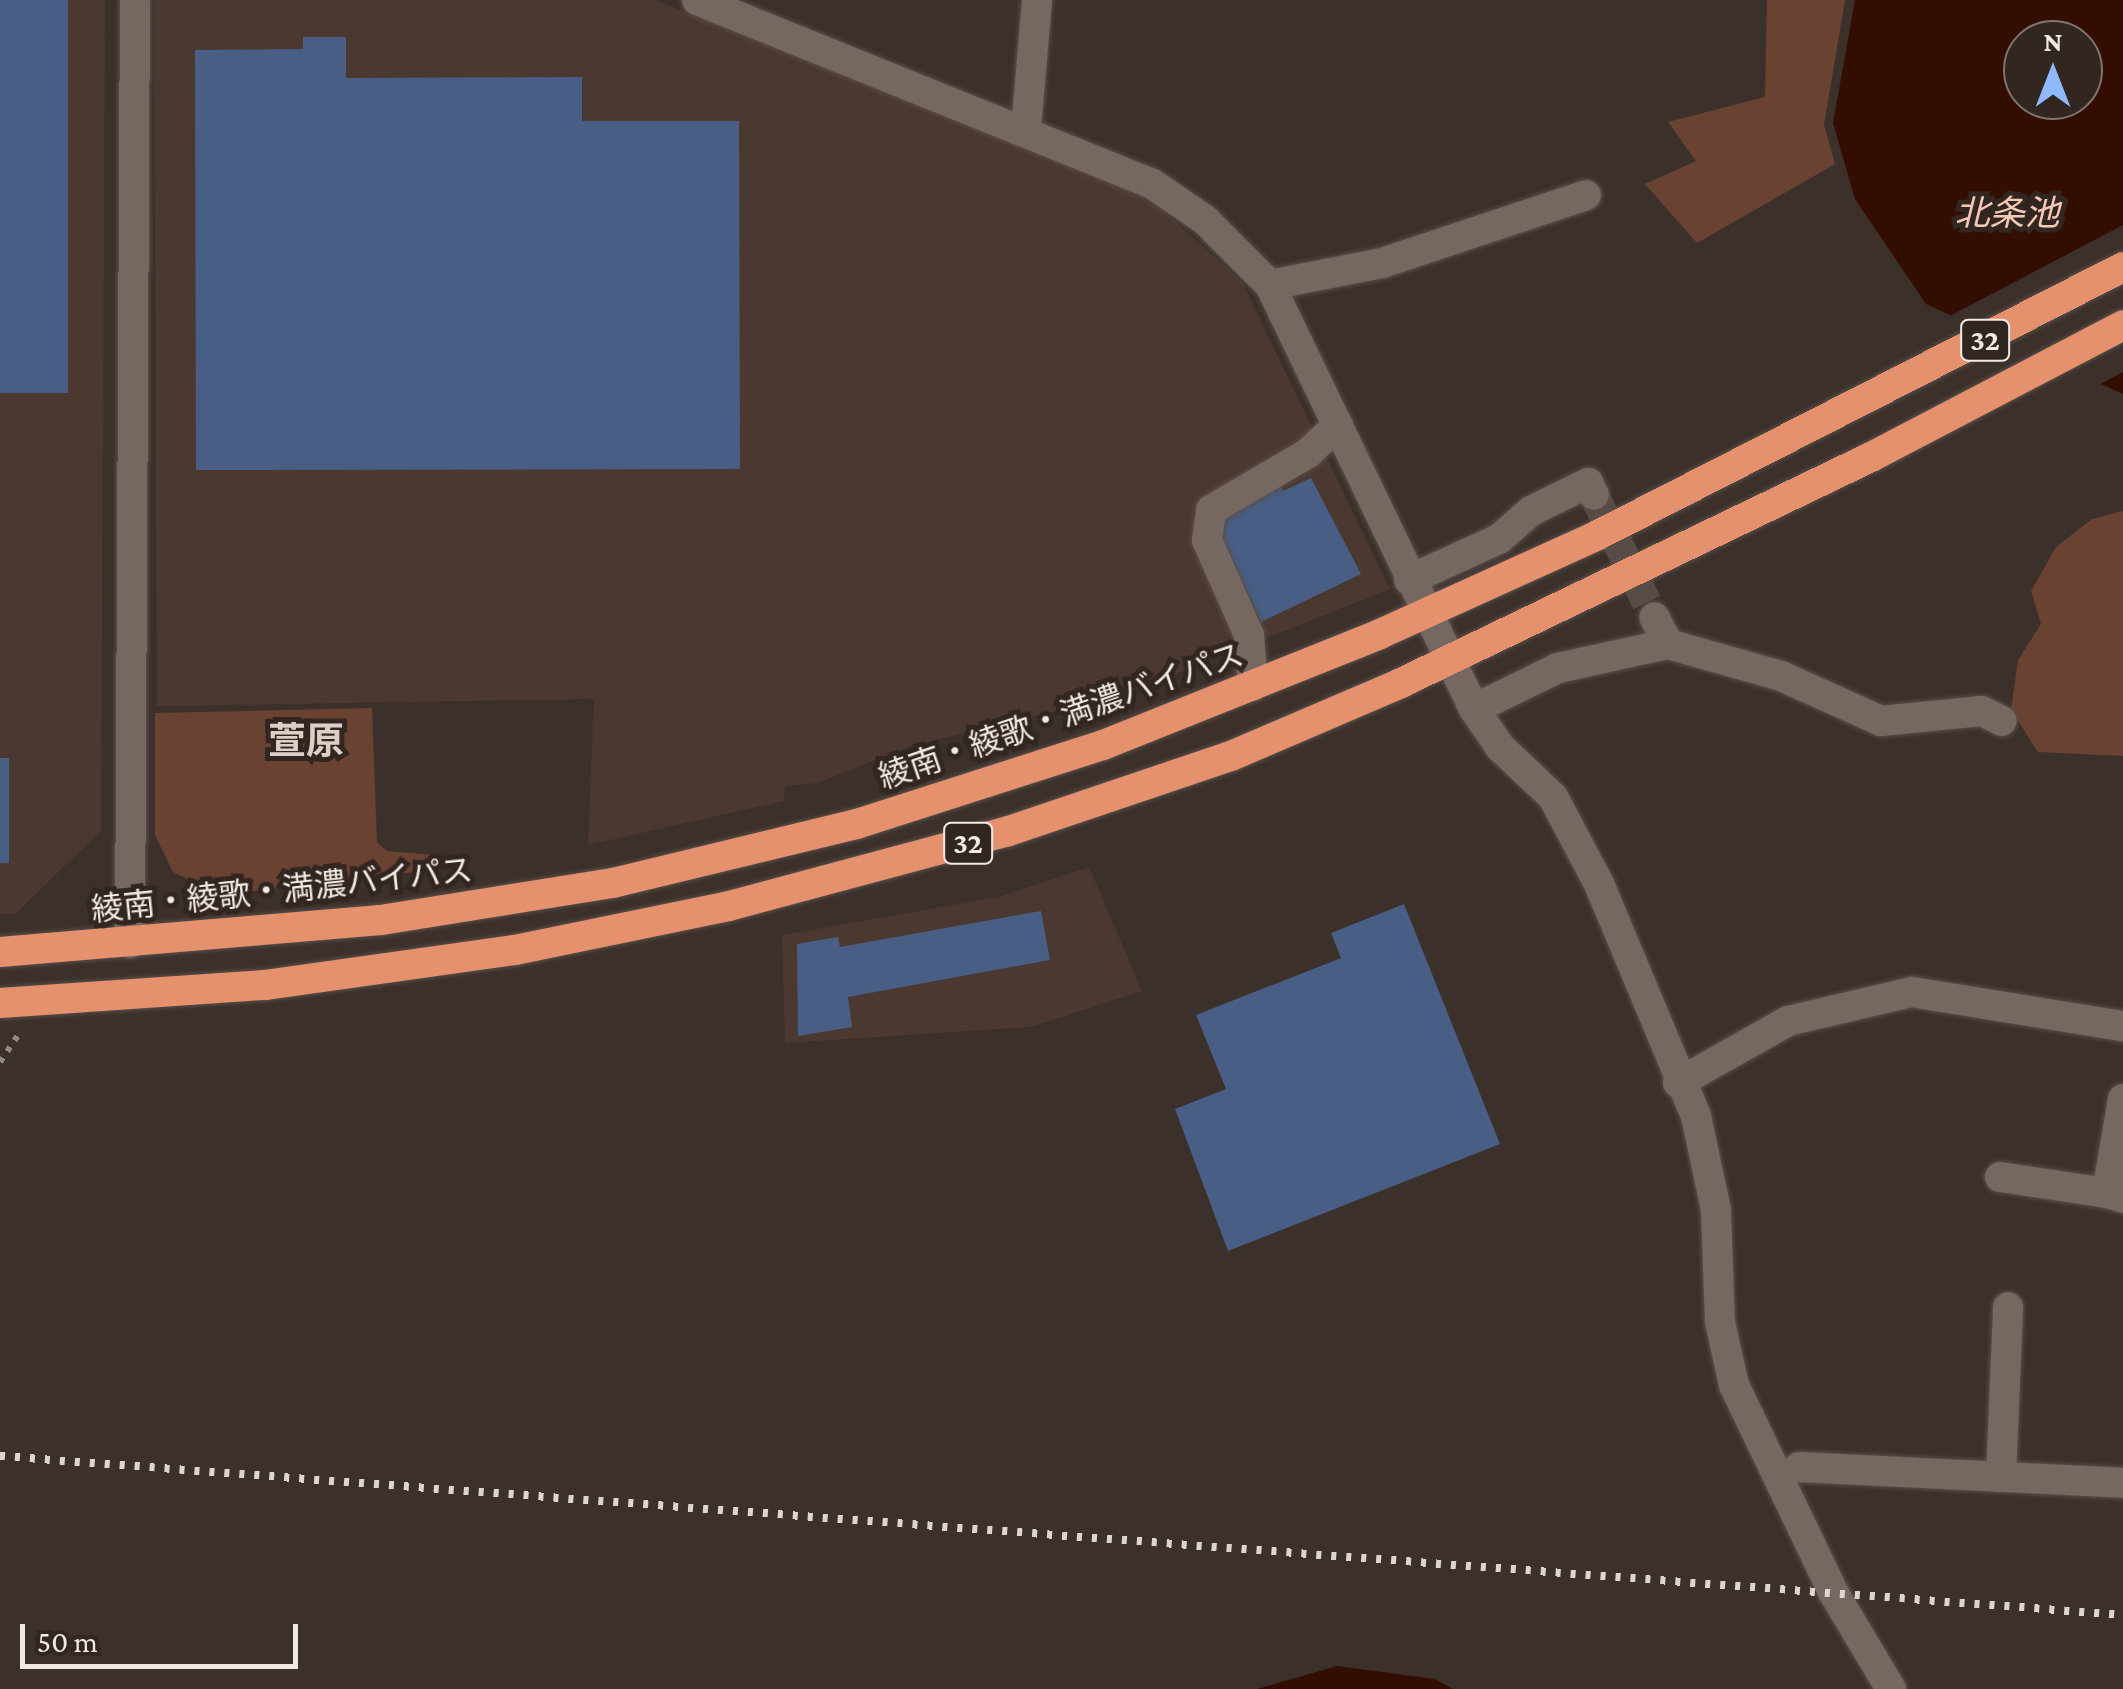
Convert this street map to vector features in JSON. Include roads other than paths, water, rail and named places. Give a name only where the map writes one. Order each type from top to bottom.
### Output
[{"type":"highway","name":"綾南・綾歌・満濃バイパス","points":[[0,952],[381,920],[720,859],[1103,745],[1426,613],[1847,413],[2123,268]]},
{"type":"highway","name":"32","points":[[0,1002],[390,970],[729,906],[1122,794],[1231,756],[1449,659],[1871,457],[2123,325]]},
{"type":"street","points":[[130,943],[136,0]]},
{"type":"street","points":[[697,0],[1026,128],[1151,183],[1205,220],[1270,285],[1474,709],[1500,747],[1553,797],[1599,884],[1678,1083],[1696,1116],[1716,1210],[1720,1322],[1734,1385],[1834,1592],[1891,1689]]},
{"type":"street","points":[[1026,128],[1037,0]]},
{"type":"street","points":[[1270,285],[1382,263],[1586,195]]},
{"type":"street","points":[[1252,686],[1249,635],[1207,540],[1211,510],[1308,454],[1338,425]]},
{"type":"street","points":[[1409,580],[1499,540],[1531,511],[1588,483],[1594,495]]},
{"type":"street","points":[[1654,617],[1668,644]]},
{"type":"street","points":[[1474,709],[1558,668],[1668,644],[1782,676],[1882,721],[1982,712],[2002,721]]},
{"type":"street","points":[[1678,1083],[1788,1021],[1912,992],[2123,1026]]},
{"type":"street","points":[[2000,1177],[2115,1196],[2123,1099]]},
{"type":"street","points":[[2001,1477],[2008,1307]]},
{"type":"street","points":[[1799,1467],[2123,1483]]},
{"type":"water","name":"北条池","points":[[1855,0],[2123,0],[2123,394],[1926,304],[1855,199],[1833,123]]},
{"type":"water","points":[[1337,1666],[1435,1679],[1453,1689],[1257,1689]]},
{"type":"tunnel","points":[[1594,495],[1654,617]]},
{"type":"railway","points":[[0,1456],[2123,1615]]},
{"type":"district","name":"萱原","points":[[306,742]]}]
